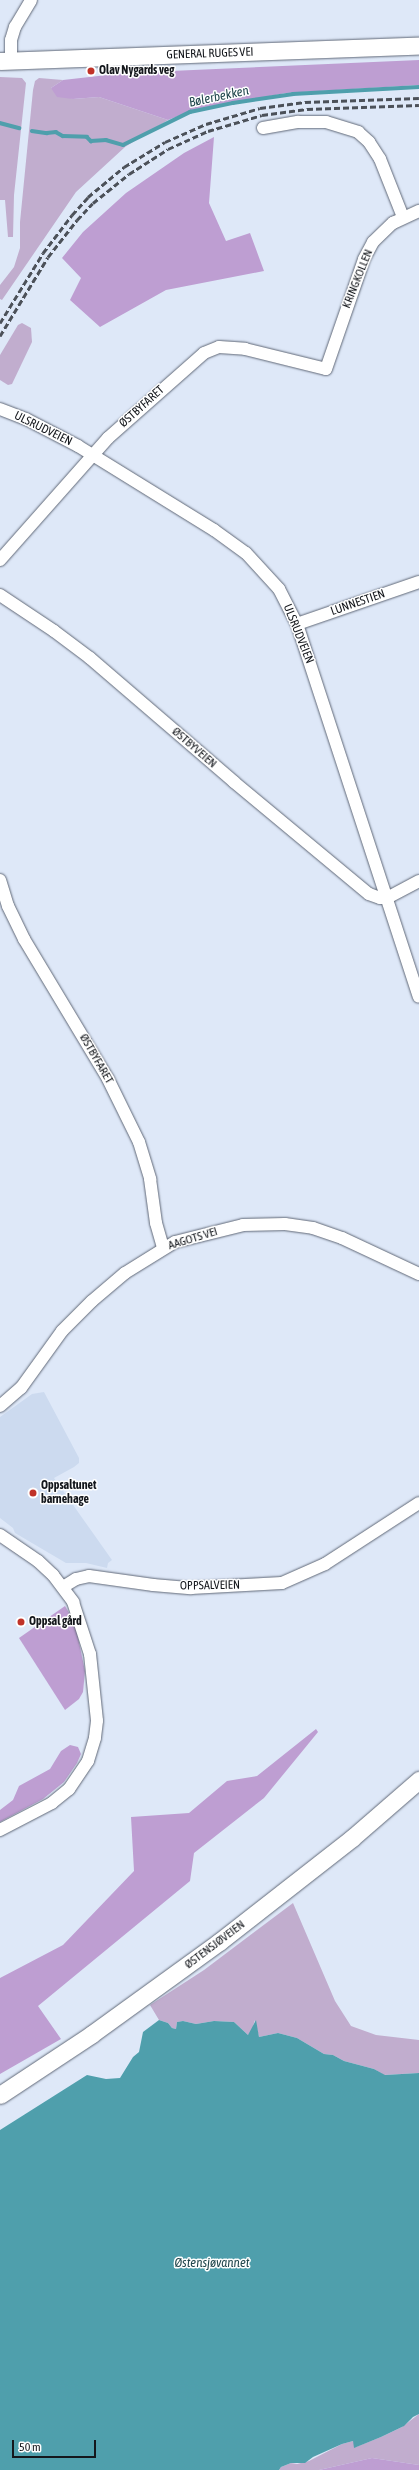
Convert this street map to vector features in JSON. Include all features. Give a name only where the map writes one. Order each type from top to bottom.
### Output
[{"type":"main road","name":"GENERAL RUGES VEI","points":[[6,61],[419,46]]},
{"type":"main road","name":"ØSTENSJØVEIEN","points":[[0,2095],[98,2029],[219,1942],[352,1838],[419,1780]]},
{"type":"street","points":[[6,61],[15,27],[31,0]]},
{"type":"street","points":[[263,128],[298,122],[326,122],[358,132],[370,142],[380,160],[403,218]]},
{"type":"street","name":"KRINGKOLLEN","points":[[326,369],[364,259],[383,232],[403,218],[419,211]]},
{"type":"street","name":"ØSTBYFARET","points":[[0,560],[128,419],[208,350],[223,347],[245,349],[326,369]]},
{"type":"street","name":"ULSRUDVEIEN","points":[[0,409],[44,428],[93,456],[214,530],[246,553],[279,589],[297,624],[419,997]]},
{"type":"street","name":"LUNNESTIEN","points":[[297,624],[419,582]]},
{"type":"street","name":"ØSTBYVEIEN","points":[[0,595],[54,631],[90,658],[227,776],[369,894],[380,898],[387,898]]},
{"type":"street","name":"ØSTBYFARET","points":[[0,880],[8,906],[24,939],[108,1079],[139,1142],[150,1179],[156,1223],[163,1248]]},
{"type":"street","points":[[387,898],[419,881]]},
{"type":"street","name":"AAGOTS VEI","points":[[0,1406],[21,1388],[62,1331],[116,1280],[163,1248],[203,1234],[243,1225],[285,1224],[313,1228],[342,1238],[419,1274]]},
{"type":"street","name":"OPPSALVEIEN","points":[[63,1587],[76,1579],[89,1576],[153,1586],[191,1588],[282,1583],[325,1564],[419,1503]]},
{"type":"street","points":[[0,1535],[38,1561],[63,1587],[77,1612],[90,1654],[95,1695],[95,1738],[88,1761],[69,1789],[52,1803],[0,1830]]},
{"type":"shaded area","points":[[419,60],[419,85],[286,93],[191,111],[168,120],[99,97],[73,99],[57,97],[51,88],[63,80],[125,73]]},
{"type":"shaded area","points":[[0,77],[22,78],[26,83],[14,195],[13,237],[8,237],[5,200],[0,200]]},
{"type":"shaded area","points":[[39,78],[63,80],[51,88],[73,99],[99,97],[168,120],[125,147],[76,192],[2,300],[0,299],[0,285],[14,267],[20,248],[20,222],[33,90],[35,81]]},
{"type":"shaded area","points":[[214,137],[209,203],[226,241],[250,233],[264,271],[166,290],[100,327],[70,300],[81,278],[62,258],[83,232],[126,193],[184,153]]},
{"type":"shaded area","points":[[22,323],[31,328],[32,342],[12,384],[8,385],[0,380],[0,355],[18,325]]},
{"type":"shaded area","name":"Oppsaltunet barnehage","points":[[44,1392],[79,1458],[79,1463],[74,1467],[54,1478],[112,1560],[108,1563],[107,1568],[86,1563],[66,1563],[15,1533],[13,1528],[0,1518],[0,1417],[32,1394]]},
{"type":"shaded area","points":[[65,1606],[75,1623],[85,1671],[83,1692],[79,1699],[65,1710],[19,1638]]},
{"type":"shaded area","points":[[316,1729],[318,1732],[264,1798],[194,1853],[190,1881],[38,2006],[61,2039],[0,2074],[0,1978],[63,1945],[134,1871],[131,1817],[189,1813],[227,1781],[257,1776]]},
{"type":"shaded area","points":[[70,1745],[78,1747],[81,1754],[77,1763],[64,1782],[43,1799],[0,1822],[0,1810],[13,1800],[19,1786],[50,1769],[61,1751]]},
{"type":"shaded area","points":[[293,1903],[335,2001],[351,2026],[376,2035],[419,2040],[419,2073],[384,2075],[374,2069],[344,2061],[333,2055],[324,2054],[297,2038],[278,2033],[259,2037],[255,2020],[251,2033],[248,2035],[234,2022],[214,2021],[196,2024],[183,2021],[177,2022],[176,2029],[172,2028],[168,2023],[159,2020],[150,2005],[204,1970]]},
{"type":"shaded area","points":[[419,2414],[419,2465],[372,2458],[319,2470],[279,2470],[281,2467],[291,2463],[297,2464],[309,2461],[342,2444],[353,2441],[356,2447],[381,2437],[402,2427]]},
{"type":"shaded area","points":[[372,2458],[419,2465],[419,2470],[319,2470]]},
{"type":"water","name":"Østensjøvannet","points":[[159,2020],[168,2023],[172,2028],[176,2029],[177,2022],[183,2021],[196,2024],[214,2021],[234,2022],[248,2035],[256,2020],[259,2037],[278,2033],[297,2038],[324,2054],[333,2055],[344,2061],[374,2069],[385,2075],[419,2073],[419,2414],[413,2417],[404,2426],[354,2448],[353,2441],[342,2444],[313,2457],[305,2463],[291,2463],[281,2467],[279,2470],[0,2470],[0,2130],[87,2075],[106,2079],[120,2078],[133,2057],[139,2052],[143,2032]]},
{"type":"waterway","name":"Bølerbekken","points":[[32,131],[47,133],[56,132],[63,136],[87,137],[91,141],[106,140],[123,145],[190,112],[233,103],[293,94],[419,87]]},
{"type":"waterway","name":"Bølerbekken","points":[[0,123],[19,128]]},
{"type":"railway","points":[[0,323],[43,253],[88,197],[124,167],[165,142],[206,124],[260,108],[305,102],[419,98]]},
{"type":"railway","points":[[0,336],[48,257],[77,220],[93,203],[129,174],[168,149],[208,131],[262,115],[307,109],[419,105]]},
{"type":"place","name":"Olav Nygards veg","points":[[91,71]]},
{"type":"place","name":"Oppsaltunet barnehage","points":[[33,1493]]},
{"type":"place","name":"Oppsal gård","points":[[21,1622]]}]
